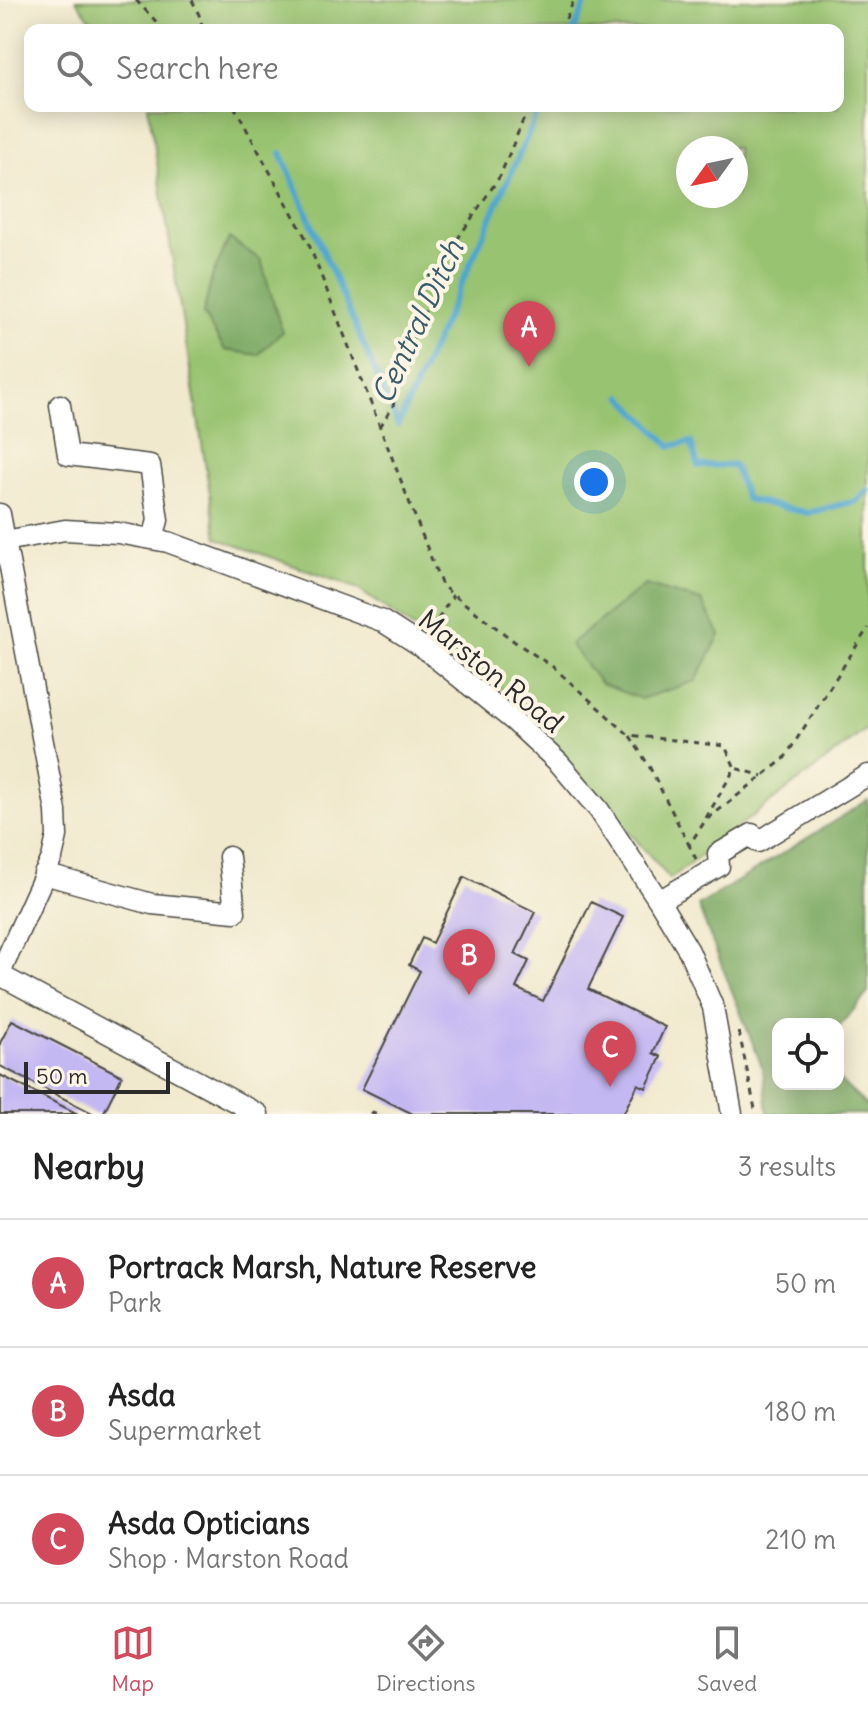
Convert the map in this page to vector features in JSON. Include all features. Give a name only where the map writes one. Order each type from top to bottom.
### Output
[{"type":"street","points":[[60,405],[68,455],[150,465],[158,520],[153,539]]},
{"type":"street","points":[[0,514],[56,811],[57,836],[44,874],[0,974],[256,1113]]},
{"type":"street","name":"Marston Road","points":[[5,541],[65,530],[118,533],[168,542],[382,621],[421,646],[514,721],[559,763],[599,810],[689,951],[713,1007],[732,1114]]},
{"type":"street","points":[[659,901],[719,866],[718,854],[752,834],[758,842],[868,775]]},
{"type":"street","points":[[44,874],[152,904],[235,912],[229,857]]},
{"type":"path","points":[[136,0],[158,24]]},
{"type":"path","points":[[192,0],[201,24]]},
{"type":"path","points":[[564,24],[574,0]]},
{"type":"path","points":[[237,112],[308,242],[442,586],[553,667],[629,735],[649,766],[689,845],[700,877]]},
{"type":"path","points":[[380,427],[393,406],[400,367],[457,240],[500,176],[527,112]]},
{"type":"path","points":[[421,646],[453,595]]},
{"type":"path","points":[[705,821],[784,759],[868,628]]},
{"type":"path","points":[[629,735],[725,746],[735,768],[763,776]]},
{"type":"path","points":[[689,845],[735,768]]},
{"type":"path","points":[[371,1114],[377,1114]]},
{"type":"green space","points":[[76,0],[868,0],[868,728],[670,879],[510,695],[356,588],[217,538],[149,112],[844,112],[844,24],[94,24]]},
{"type":"green space","points":[[229,238],[261,260],[282,332],[258,355],[225,350],[203,314],[212,277]]},
{"type":"green space","points":[[645,585],[702,601],[720,635],[696,681],[641,699],[601,684],[570,644]]},
{"type":"green space","points":[[868,800],[868,993],[844,1021],[844,1018],[772,1018],[772,1090],[844,1090],[844,1085],[868,1107],[868,1114],[768,1114],[763,1069],[698,906]]},
{"type":"building","points":[[464,877],[535,912],[515,954],[529,961],[516,988],[543,1001],[591,902],[623,917],[588,989],[665,1027],[653,1053],[661,1057],[646,1088],[638,1084],[623,1114],[413,1114],[362,1089],[420,971],[409,965],[422,938],[432,943]]},
{"type":"building","points":[[12,1020],[122,1076],[103,1114],[94,1114],[0,1066],[0,1043]]},
{"type":"building","points":[[0,1075],[78,1114],[0,1114]]},
{"type":"waterway","name":"Central Ditch","points":[[577,24],[587,0]]},
{"type":"waterway","name":"Central Ditch","points":[[281,153],[398,425],[538,112]]},
{"type":"waterway","points":[[622,396],[670,446],[691,442],[698,466],[734,465],[746,499],[808,513],[856,501],[868,490]]},
{"type":"place","name":"Portrack Marsh, Nature Reserve","points":[[529,367]]},
{"type":"place","name":"Asda","points":[[469,995]]},
{"type":"place","name":"Asda Opticians","points":[[610,1087]]}]
